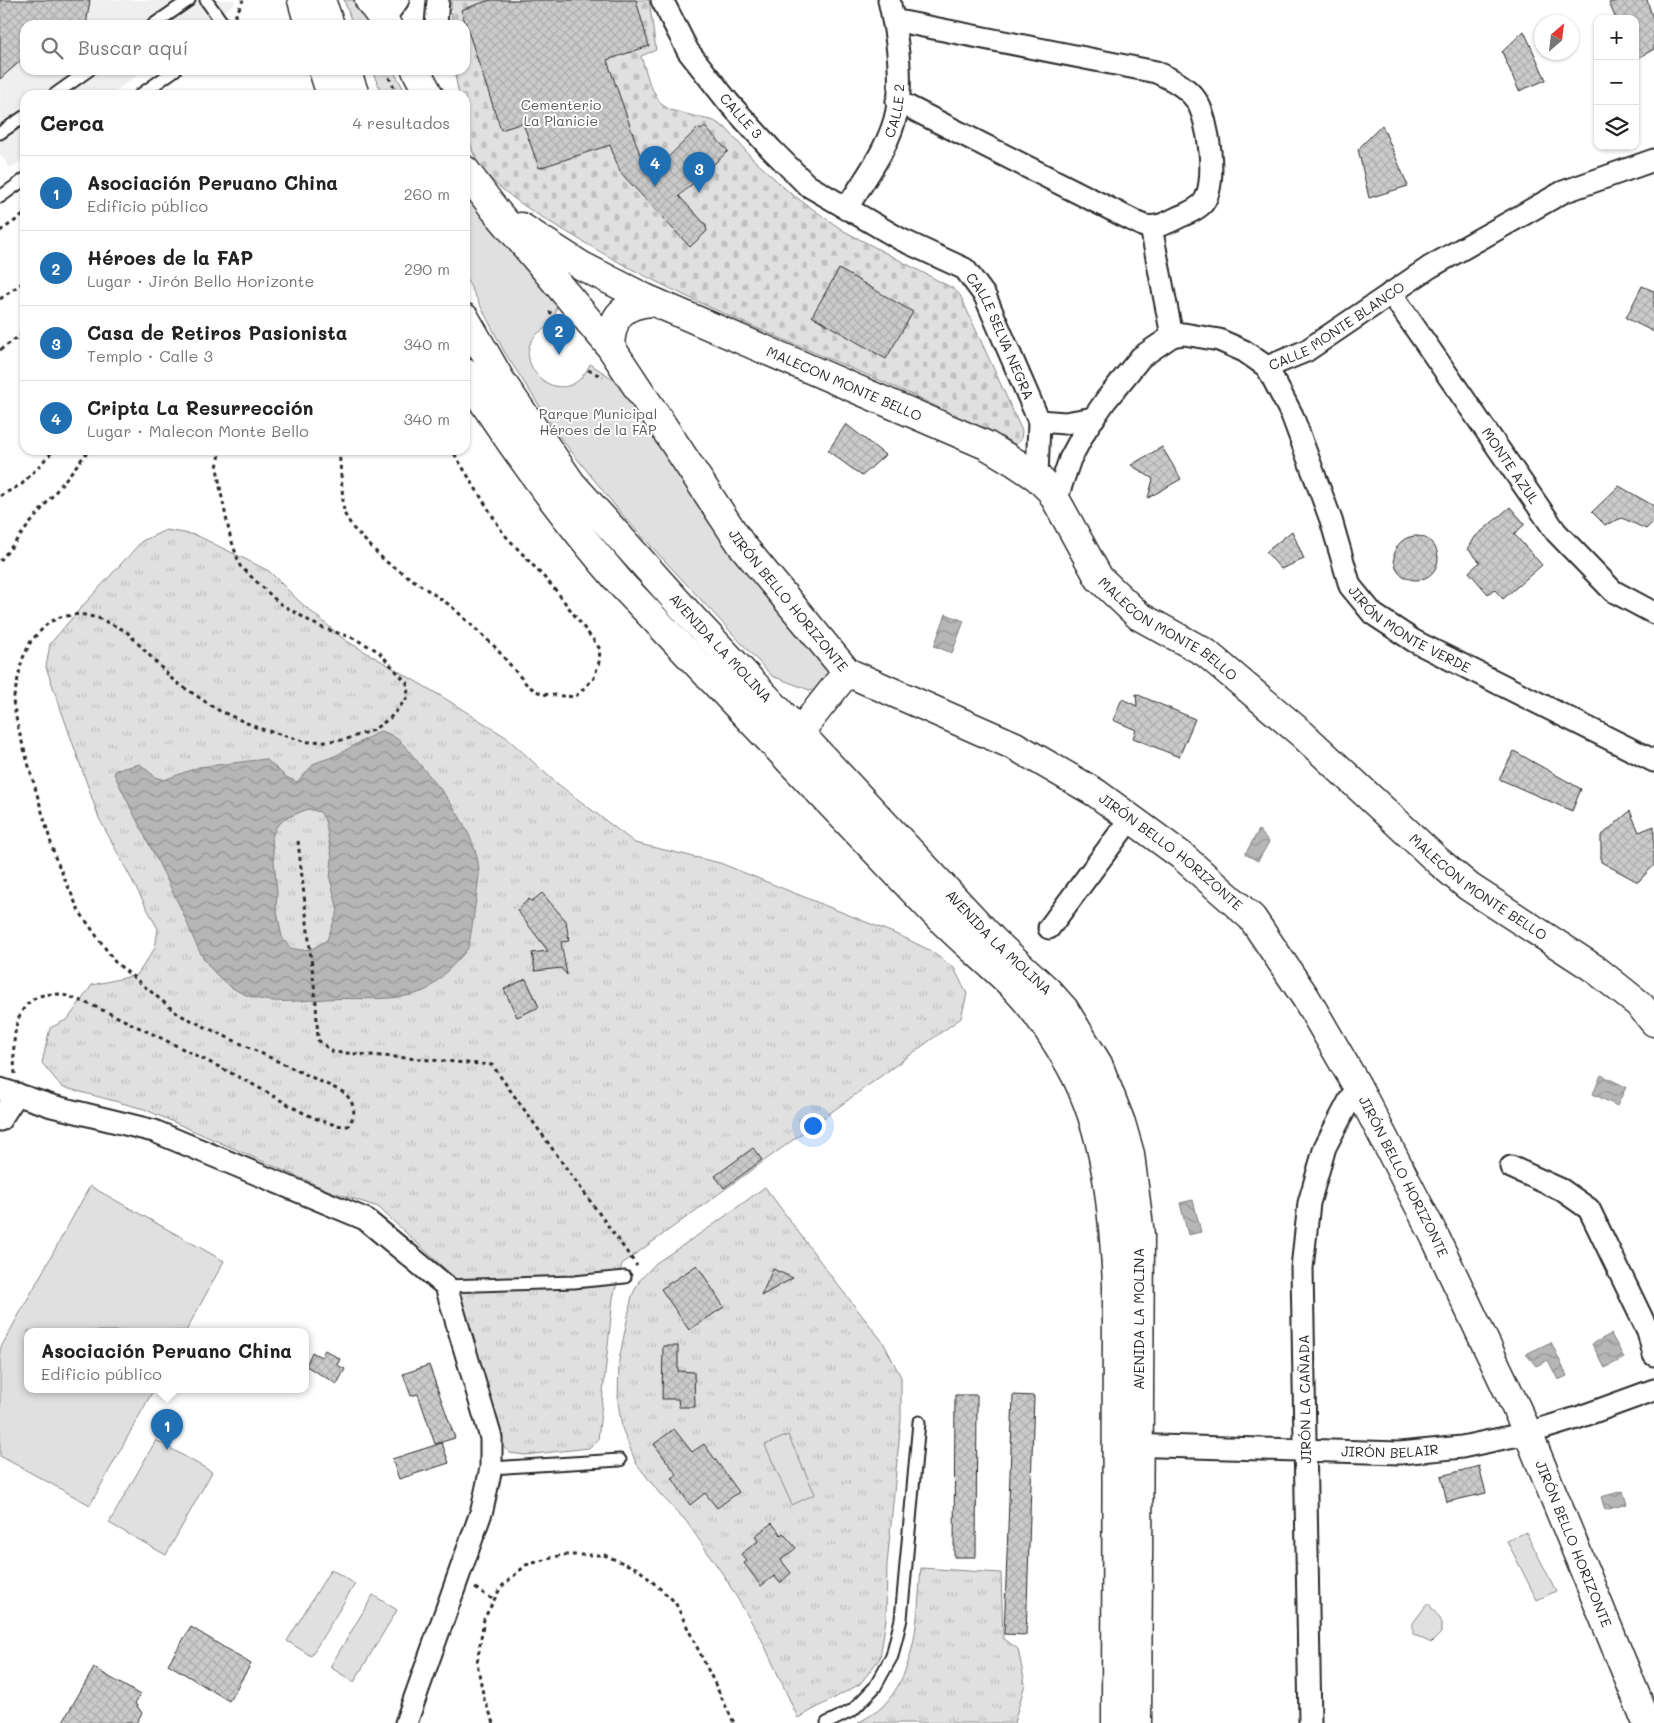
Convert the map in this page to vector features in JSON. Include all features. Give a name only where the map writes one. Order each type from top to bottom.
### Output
[{"type":"street","points":[[302,0],[308,20]]},
{"type":"street","points":[[321,0],[328,20]]},
{"type":"street","points":[[436,20],[438,0]]},
{"type":"street","name":"CALLE 3","points":[[662,0],[688,51],[735,109],[807,185],[846,209]]},
{"type":"street","points":[[891,10],[1156,72],[1180,84],[1195,99],[1205,115],[1211,175],[1208,192],[1203,203],[1194,211],[1162,225],[1151,227],[1130,220],[897,101]]},
{"type":"street","name":"CALLE 2","points":[[846,209],[881,154],[897,111],[899,68],[891,10]]},
{"type":"street","points":[[325,75],[329,90]]},
{"type":"street","points":[[348,75],[354,90]]},
{"type":"street","points":[[419,75],[426,90]]},
{"type":"street","points":[[430,90],[431,75]]},
{"type":"street","name":"CALLE MONTE BLANCO","points":[[1172,336],[1184,334],[1219,340],[1244,351],[1267,367],[1306,351],[1430,267],[1563,192],[1654,160]]},
{"type":"street","name":"JIRÓN BELLO HORIZONTE","points":[[470,177],[495,210],[610,346],[740,544],[847,672],[1015,746],[1096,793],[1182,856],[1252,918],[1306,998],[1357,1086],[1435,1237],[1528,1433],[1647,1723]]},
{"type":"street","name":"CALLE SELVA NEGRA","points":[[846,209],[900,239],[965,269],[985,296],[1039,421],[1037,477]]},
{"type":"street","name":"MALECON MONTE BELLO","points":[[495,210],[582,266],[654,302],[986,445],[1037,477],[1051,491],[1099,578],[1139,616],[1206,653],[1302,734],[1438,861],[1469,887],[1595,969],[1640,1006],[1654,1022]]},
{"type":"street","points":[[1056,500],[1070,459],[1094,418],[1141,357],[1172,336],[1151,227]]},
{"type":"street","name":"MONTE AZUL","points":[[1391,293],[1556,532],[1613,591],[1654,613]]},
{"type":"street","points":[[610,346],[611,328],[620,313],[636,304],[654,302]]},
{"type":"street","name":"AVENIDA LA MOLINA","points":[[470,327],[501,381],[571,483],[694,620],[789,740]]},
{"type":"street","name":"JIRÓN MONTE VERDE","points":[[1267,367],[1292,415],[1331,520],[1350,586],[1373,614],[1414,641],[1654,761]]},
{"type":"street","name":"AVENIDA LA MOLINA","points":[[470,381],[501,431],[576,531],[623,586],[789,740],[994,942],[1048,991],[1064,1010],[1098,1064],[1121,1123],[1130,1154],[1134,1180],[1140,1266],[1128,1446],[1116,1723]]},
{"type":"street","points":[[1039,421],[1065,423],[1094,418]]},
{"type":"street","points":[[789,740],[847,672]]},
{"type":"street","points":[[1049,928],[1131,818]]},
{"type":"street","name":"JIRÓN LA CAÑADA","points":[[1310,1723],[1302,1268],[1309,1203],[1325,1147],[1357,1086]]},
{"type":"street","points":[[0,1120],[8,1091],[52,1106],[154,1132],[364,1219],[446,1286],[492,1438],[491,1468],[482,1510],[406,1723]]},
{"type":"street","points":[[1511,1167],[1562,1190],[1589,1209],[1648,1331],[1654,1355]]},
{"type":"street","name":"JIRÓN BELAIR","points":[[1128,1446],[1400,1454],[1462,1447],[1528,1433],[1578,1418],[1654,1390]]},
{"type":"street","name":"AVENIDA LA MOLINA","points":[[1128,1446],[1137,1723]]},
{"type":"lane","points":[[160,20],[189,0]]},
{"type":"lane","points":[[206,0],[220,20]]},
{"type":"lane","points":[[61,90],[83,75]]},
{"type":"lane","points":[[147,90],[168,75]]},
{"type":"lane","points":[[0,133],[20,119]]},
{"type":"lane","points":[[0,197],[20,183]]},
{"type":"lane","points":[[446,1286],[574,1282],[625,1277]]},
{"type":"lane","points":[[828,1723],[853,1710],[859,1704],[875,1687],[892,1656],[901,1619],[919,1422]]},
{"type":"lane","points":[[491,1468],[620,1460]]},
{"type":"path","points":[[233,20],[243,0]]},
{"type":"path","points":[[388,75],[395,90]]},
{"type":"path","points":[[0,231],[20,217]]},
{"type":"path","points":[[0,299],[20,285]]},
{"type":"path","points":[[0,350],[20,336]]},
{"type":"path","points":[[0,496],[22,484],[49,455]]},
{"type":"path","points":[[0,561],[85,455]]},
{"type":"path","points":[[8,1091],[13,1041],[18,1022],[26,1007],[40,996],[61,994],[110,1013],[199,1056],[295,1108],[337,1127],[348,1126],[355,1111],[353,1102],[345,1093],[178,1014],[115,962],[79,912],[54,857],[18,728],[13,701],[22,660],[31,641],[48,623],[60,617],[80,614],[98,618],[126,632],[174,681],[218,710],[258,728],[307,742],[344,740],[373,730],[390,718],[408,697],[407,683],[378,651],[353,638],[320,627],[279,603],[240,566],[230,536],[221,492],[217,467],[220,455]]},
{"type":"path","points":[[339,455],[344,513],[353,528],[385,561],[458,613],[495,647],[528,686],[542,694],[575,697],[594,678],[599,662],[600,649],[554,588],[503,533],[455,455]]},
{"type":"path","points":[[298,841],[316,1003],[318,1040],[333,1052],[492,1065],[638,1268]]},
{"type":"path","points":[[494,1723],[484,1699],[477,1663],[484,1619],[501,1587],[526,1565],[562,1555],[604,1555],[638,1569],[675,1602],[734,1723]]},
{"type":"shaded area","points":[[0,0],[234,0],[235,3],[213,20],[20,20],[20,75],[137,75],[117,90],[20,90],[20,161],[10,168],[0,154]]},
{"type":"green space","points":[[344,0],[356,0],[370,20],[351,20]]},
{"type":"green space","name":"Cementerio La Planicie","points":[[451,0],[649,0],[656,50],[641,56],[650,85],[661,104],[670,110],[714,121],[726,128],[752,158],[790,193],[844,231],[954,289],[960,295],[1022,431],[1021,440],[1016,444],[1003,440],[897,388],[732,317],[650,279],[548,221],[512,197],[481,168],[473,152],[470,143],[470,90],[458,90],[455,75],[470,75],[470,20],[452,20]]},
{"type":"green space","points":[[374,75],[396,75],[404,90],[380,90]]},
{"type":"green space","name":"Parque Municipal Héroes de la FAP","points":[[470,191],[558,299],[553,325],[536,335],[529,349],[530,363],[538,376],[550,384],[564,387],[578,381],[590,364],[615,380],[734,549],[826,669],[832,679],[820,694],[772,676],[624,517],[559,436],[505,353],[470,286]]},
{"type":"green space","points":[[166,530],[196,535],[269,571],[300,602],[345,640],[441,696],[506,737],[554,781],[635,843],[720,863],[903,937],[929,950],[954,968],[967,994],[961,1018],[622,1264],[613,1298],[598,1440],[589,1448],[525,1455],[510,1453],[500,1444],[472,1339],[444,1268],[378,1207],[330,1191],[144,1109],[62,1087],[42,1063],[50,1028],[68,1019],[92,985],[137,975],[155,948],[158,929],[99,818],[46,667],[50,644],[142,541]]},
{"type":"green space","points":[[90,1186],[224,1261],[188,1328],[24,1328],[24,1393],[152,1393],[90,1505],[0,1456],[0,1349]]},
{"type":"green space","points":[[765,1187],[883,1342],[901,1377],[901,1420],[887,1565],[886,1619],[880,1658],[860,1684],[798,1718],[761,1638],[724,1576],[686,1521],[660,1494],[636,1463],[622,1428],[618,1402],[619,1360],[632,1296],[639,1281],[656,1263]]},
{"type":"green space","points":[[788,1435],[815,1494],[792,1505],[765,1445]]},
{"type":"green space","points":[[156,1440],[212,1472],[166,1555],[109,1523]]},
{"type":"green space","points":[[1526,1532],[1556,1591],[1537,1600],[1507,1541]]},
{"type":"green space","points":[[921,1568],[1001,1573],[1003,1638],[1018,1649],[1025,1684],[1014,1723],[858,1723],[883,1706],[895,1691],[903,1675],[914,1641]]},
{"type":"green space","points":[[331,1569],[355,1584],[311,1656],[287,1641]]},
{"type":"green space","points":[[373,1595],[397,1610],[354,1682],[330,1667]]},
{"type":"green space","points":[[1428,1603],[1441,1620],[1441,1633],[1431,1643],[1413,1634],[1413,1623]]},
{"type":"water","points":[[946,614],[964,621],[952,653],[934,646]]},
{"type":"water","points":[[380,731],[387,733],[404,745],[453,806],[471,839],[479,867],[468,948],[456,963],[428,989],[405,996],[296,1001],[254,998],[228,985],[205,960],[114,774],[116,770],[140,764],[155,777],[164,780],[199,767],[266,759],[286,777],[297,782],[315,763],[335,756]],"holes":[[[308,809],[320,812],[325,820],[332,858],[330,879],[338,910],[327,940],[312,949],[301,950],[290,948],[282,937],[276,907],[277,894],[272,837],[276,827],[286,818]]]},
{"type":"water","points":[[1259,830],[1269,842],[1258,861],[1245,854]]},
{"type":"water","points":[[1601,1075],[1626,1087],[1617,1106],[1593,1094]]},
{"type":"water","points":[[1193,1200],[1201,1232],[1188,1235],[1180,1203]]},
{"type":"water","points":[[1611,1334],[1624,1358],[1605,1368],[1592,1344]]},
{"type":"water","points":[[1551,1342],[1567,1376],[1558,1380],[1548,1360],[1536,1366],[1526,1354]]},
{"type":"water","points":[[1623,1491],[1627,1504],[1605,1510],[1601,1497]]},
{"type":"building","points":[[0,0],[90,0],[87,20],[20,20],[20,61],[0,79]]},
{"type":"building","points":[[490,0],[636,0],[649,46],[607,60],[641,157],[654,171],[699,127],[701,130],[705,127],[728,151],[679,196],[705,224],[707,231],[690,247],[620,172],[610,145],[539,168],[523,123],[501,130],[470,37],[470,20],[464,20],[461,10]]},
{"type":"building","points":[[1620,0],[1647,0],[1654,22],[1654,49],[1639,58],[1639,15],[1614,15],[1609,3]]},
{"type":"building","points":[[1524,31],[1534,53],[1534,60],[1537,60],[1546,80],[1519,91],[1502,52]]},
{"type":"building","points":[[1382,125],[1408,186],[1369,198],[1358,149]]},
{"type":"building","points":[[839,269],[913,312],[886,359],[812,316]]},
{"type":"building","points":[[1642,286],[1654,291],[1654,332],[1626,318]]},
{"type":"building","points":[[846,424],[885,455],[862,476],[828,451]]},
{"type":"building","points":[[1162,447],[1181,479],[1148,498],[1153,479],[1131,465]]},
{"type":"building","points":[[1619,486],[1654,506],[1654,521],[1646,529],[1622,518],[1605,525],[1592,512]]},
{"type":"building","points":[[1510,507],[1525,524],[1514,534],[1542,565],[1503,599],[1494,589],[1488,594],[1469,572],[1480,562],[1468,549],[1475,537]]},
{"type":"building","points":[[1292,531],[1304,559],[1281,569],[1266,552]]},
{"type":"building","points":[[1416,536],[1428,540],[1434,546],[1438,558],[1434,570],[1428,576],[1416,580],[1404,576],[1398,570],[1394,558],[1398,546],[1404,540]]},
{"type":"building","points":[[1136,694],[1195,719],[1179,757],[1133,738],[1136,730],[1113,720],[1122,699],[1137,706]]},
{"type":"building","points":[[1514,751],[1581,789],[1572,811],[1499,779]]},
{"type":"building","points":[[1630,811],[1639,832],[1654,826],[1654,865],[1638,882],[1601,862],[1601,836]]},
{"type":"building","points":[[542,893],[566,921],[569,941],[561,942],[567,975],[561,968],[535,971],[532,953],[548,951],[517,910],[529,899],[532,901]]},
{"type":"building","points":[[526,979],[539,1007],[517,1017],[504,989]]},
{"type":"building","points":[[753,1148],[762,1160],[724,1188],[715,1176]]},
{"type":"building","points":[[697,1265],[724,1307],[689,1330],[661,1289]]},
{"type":"building","points":[[773,1269],[793,1278],[761,1296]]},
{"type":"building","points":[[663,1346],[678,1346],[678,1371],[694,1372],[695,1407],[679,1407],[678,1399],[662,1399]]},
{"type":"building","points":[[325,1350],[340,1359],[337,1365],[345,1369],[337,1384],[309,1368],[309,1359],[312,1352],[321,1357]]},
{"type":"building","points":[[429,1365],[455,1438],[435,1444],[418,1394],[411,1396],[403,1374]]},
{"type":"building","points":[[955,1395],[977,1395],[976,1557],[954,1557]]},
{"type":"building","points":[[1013,1395],[1034,1396],[1026,1635],[1004,1634]]},
{"type":"building","points":[[674,1429],[692,1452],[704,1444],[739,1492],[717,1508],[705,1493],[690,1505],[672,1478],[677,1475],[654,1444]]},
{"type":"building","points":[[442,1443],[449,1463],[399,1479],[392,1459]]},
{"type":"building","points":[[1479,1466],[1486,1493],[1447,1502],[1441,1476]]},
{"type":"building","points":[[772,1523],[781,1535],[783,1533],[796,1548],[781,1560],[791,1573],[780,1583],[774,1576],[761,1586],[744,1563],[747,1561],[741,1554],[758,1541],[755,1536]]},
{"type":"building","points":[[191,1627],[251,1664],[229,1701],[168,1664]]},
{"type":"building","points":[[94,1668],[140,1695],[135,1703],[142,1713],[136,1723],[62,1723]]},
{"type":"place","name":"Cripta La Resurrección","points":[[655,187]]},
{"type":"place","name":"Casa de Retiros Pasionista","points":[[699,193]]},
{"type":"place","name":"Héroes de la FAP","points":[[559,355]]},
{"type":"place","name":"Asociación Peruano China","points":[[167,1450]]}]
